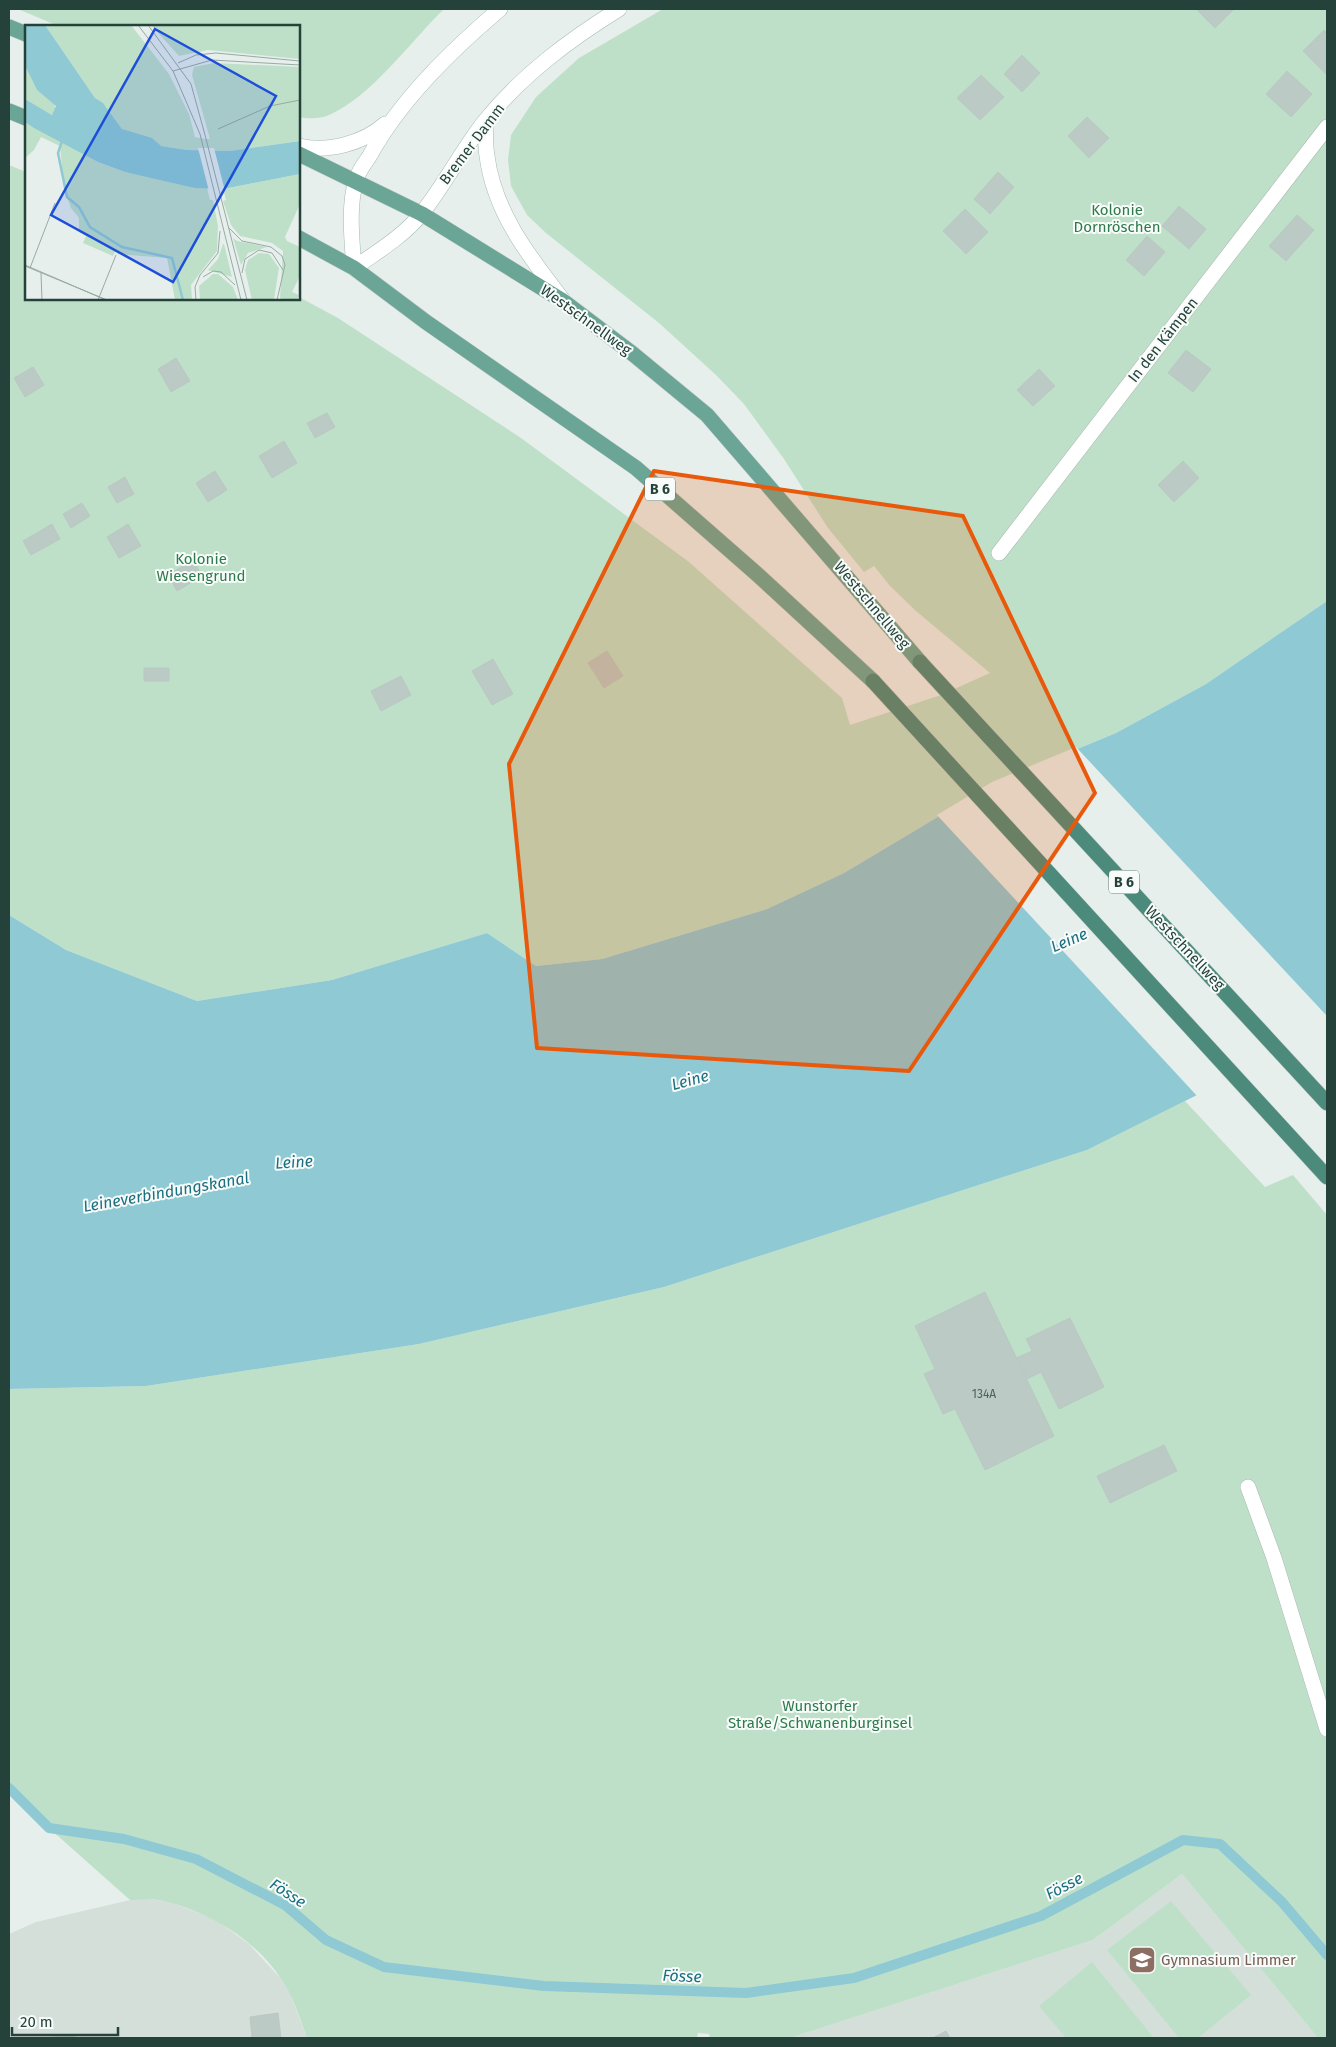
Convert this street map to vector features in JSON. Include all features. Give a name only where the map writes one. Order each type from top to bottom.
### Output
[{"type":"highway","name":"Westschnellweg","points":[[920,662],[1327,1103]]},
{"type":"highway","name":"B 6","points":[[873,681],[1323,1172]]},
{"type":"main road","points":[[300,146],[329,148],[353,142],[376,132],[398,113],[472,33],[500,9]]},
{"type":"main road","name":"Bremer Damm","points":[[354,268],[388,244],[422,214],[485,122],[526,76],[576,36],[619,9]]},
{"type":"main road","points":[[9,27],[25,34]]},
{"type":"main road","points":[[9,112],[25,118]]},
{"type":"main road","points":[[354,268],[351,224],[356,180],[379,139],[398,113]]},
{"type":"main road","points":[[485,122],[486,156],[495,194],[512,228],[563,301]]},
{"type":"main road","name":"In den Kämpen","points":[[999,552],[1327,127]]},
{"type":"main road","name":"Westschnellweg","points":[[300,154],[356,180],[422,214],[563,301],[634,354],[707,415],[920,662]]},
{"type":"main road","name":"B 6","points":[[300,239],[354,268],[426,322],[636,468],[758,575],[873,681]]},
{"type":"main road","points":[[1248,1487],[1274,1558],[1327,1729]]},
{"type":"highlighted area","points":[[654,471],[963,516],[1095,793],[909,1071],[537,1048],[509,764]]},
{"type":"shaded area","name":"Gymnasium Limmer","points":[[1182,1874],[1318,2038],[790,2038],[1093,1940]]},
{"type":"shaded area","points":[[130,1900],[167,1901],[214,1919],[249,1944],[282,1980],[290,1994],[307,2038],[9,2038],[9,1934],[36,1922]]},
{"type":"green space","points":[[18,9],[444,9],[360,96],[329,115],[310,118],[300,117],[300,25],[56,25]]},
{"type":"green space","points":[[663,9],[1327,9],[1327,601],[1206,684],[1116,733],[993,784],[844,873],[767,909],[602,959],[536,966],[487,933],[332,980],[197,1001],[66,950],[9,915],[9,165],[25,172],[25,300],[300,300],[300,298],[338,318],[521,438],[689,562],[842,698],[850,725],[941,695],[990,673],[916,611],[890,586],[874,566],[864,572],[828,528],[784,459],[744,404],[716,375],[659,323],[546,233],[527,215],[511,186],[508,160],[511,135],[536,97],[579,58]]},
{"type":"green space","name":"Wunstorfer Straße/Schwanenburginsel","points":[[1185,1101],[1265,1187],[1293,1175],[1327,1215],[1327,2038],[1318,2038],[1182,1874],[1093,1940],[790,2038],[710,2038],[709,2034],[698,2033],[697,2038],[307,2038],[294,2002],[283,1982],[261,1954],[248,1942],[217,1922],[185,1907],[159,1900],[130,1900],[49,1828],[9,1788],[9,1389],[146,1386],[419,1344],[664,1287],[1087,1150]]},
{"type":"green space","points":[[1171,1901],[1251,1995],[1198,2038],[1179,2038],[1107,1950]]},
{"type":"green space","points":[[1092,1962],[1154,2038],[1066,2038],[1039,2006]]},
{"type":"water","points":[[1327,601],[1327,1030],[1087,1150],[664,1287],[419,1344],[146,1386],[9,1389],[9,915],[66,950],[197,1001],[332,980],[487,933],[536,966],[602,959],[767,909],[844,873],[993,784],[1116,733],[1206,684]]},
{"type":"pier","points":[[1076,747],[1327,1016],[1327,1033],[1198,1097],[937,815],[992,782]]},
{"type":"building","points":[[1196,9],[1234,9],[1215,28]]},
{"type":"building","points":[[1324,30],[1327,33],[1327,75],[1303,51]]},
{"type":"building","points":[[1022,55],[1040,73],[1022,92],[1004,74]]},
{"type":"building","points":[[1287,71],[1312,94],[1291,117],[1266,94]]},
{"type":"building","points":[[981,75],[1004,97],[980,120],[957,98]]},
{"type":"building","points":[[1087,117],[1109,138],[1089,158],[1068,136]]},
{"type":"building","points":[[998,172],[1014,187],[990,214],[974,199]]},
{"type":"building","points":[[1179,206],[1206,229],[1189,249],[1162,226]]},
{"type":"building","points":[[965,209],[988,232],[966,254],[943,231]]},
{"type":"building","points":[[1297,215],[1314,230],[1286,261],[1269,246]]},
{"type":"building","points":[[1147,236],[1165,252],[1144,276],[1126,260]]},
{"type":"building","points":[[1186,350],[1211,369],[1193,392],[1168,373]]},
{"type":"building","points":[[176,358],[190,381],[171,392],[158,369]]},
{"type":"building","points":[[33,367],[44,385],[25,397],[14,378]]},
{"type":"building","points":[[1039,369],[1055,386],[1033,406],[1017,390]]},
{"type":"building","points":[[327,413],[335,427],[315,438],[307,423]]},
{"type":"building","points":[[284,441],[297,463],[272,478],[259,456]]},
{"type":"building","points":[[1183,461],[1199,478],[1174,502],[1158,485]]},
{"type":"building","points":[[215,471],[227,490],[208,502],[196,483]]},
{"type":"building","points":[[125,477],[134,494],[117,503],[108,487]]},
{"type":"building","points":[[82,503],[90,516],[71,528],[63,514]]},
{"type":"building","points":[[52,524],[60,539],[31,555],[23,541]]},
{"type":"building","points":[[128,524],[141,546],[119,558],[107,537]]},
{"type":"building","points":[[193,560],[202,576],[177,591],[168,575]]},
{"type":"building","points":[[607,651],[623,676],[604,688],[588,663]]},
{"type":"building","points":[[493,659],[513,694],[492,705],[472,671]]},
{"type":"building","points":[[144,668],[169,668],[169,681],[144,681]]},
{"type":"building","points":[[401,676],[411,695],[381,711],[371,691]]},
{"type":"building","points":[[985,1292],[1054,1436],[985,1470],[955,1409],[943,1414],[924,1374],[935,1369],[915,1326]]},
{"type":"building","points":[[1070,1318],[1104,1387],[1059,1409],[1041,1372],[1027,1379],[1016,1358],[1032,1351],[1026,1339]]},
{"type":"building","points":[[1164,1445],[1177,1471],[1110,1503],[1097,1476]]},
{"type":"building","points":[[278,2013],[281,2038],[252,2038],[250,2017]]},
{"type":"building","points":[[946,2031],[950,2038],[933,2038]]},
{"type":"building","points":[[75,2035],[75,2038],[44,2038]]},
{"type":"waterway","name":"Fösse","points":[[9,1788],[49,1828],[124,1839],[196,1859],[285,1905],[326,1940],[384,1967],[544,1986],[746,1993],[854,1978],[1041,1916],[1183,1840],[1220,1844],[1282,1902],[1327,1955]]},
{"type":"place","name":"Gymnasium Limmer","points":[[1142,1960]]},
{"type":"park label","name":"Kolonie Dornröschen","points":[[1117,218]]},
{"type":"park label","name":"Kolonie Wiesengrund","points":[[201,568]]},
{"type":"water label","name":"Leine","points":[[1069,940]]},
{"type":"water label","name":"Leine","points":[[690,1080]]},
{"type":"water label","name":"Leine","points":[[294,1162]]},
{"type":"water label","name":"Leineverbindungskanal","points":[[166,1192]]}]
